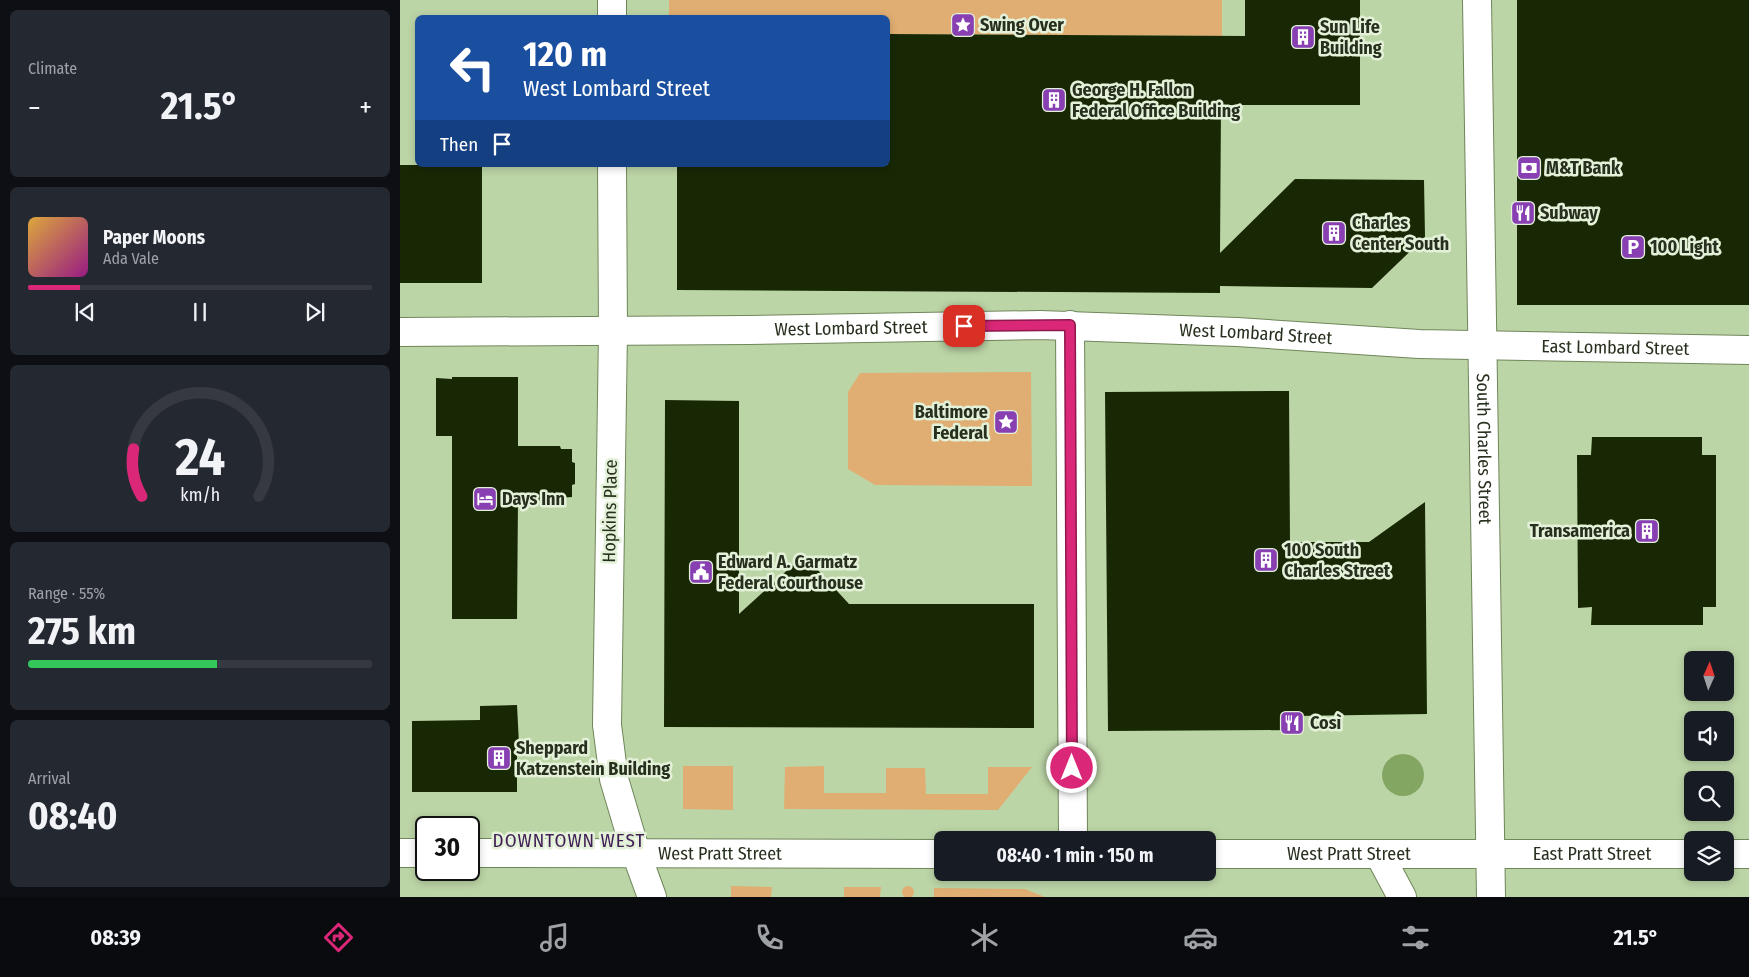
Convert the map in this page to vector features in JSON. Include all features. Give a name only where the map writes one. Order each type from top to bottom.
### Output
[{"type":"main road","points":[[612,0],[612,15]]},
{"type":"main road","name":"South Charles Street","points":[[1477,0],[1491,897]]},
{"type":"main road","name":"Hopkins Place","points":[[612,167],[613,331],[607,726],[614,779],[636,853],[652,897]]},
{"type":"main road","points":[[1070,325],[1073,831]]},
{"type":"main road","name":"West Lombard Street","points":[[400,332],[1070,325],[1237,332],[1419,344],[1482,344]]},
{"type":"main road","name":"East Lombard Street","points":[[1482,344],[1749,350]]},
{"type":"main road","points":[[400,853],[415,853]]},
{"type":"main road","name":"West Pratt Street","points":[[480,853],[934,854]]},
{"type":"main road","name":"West Pratt Street","points":[[1216,854],[1491,854]]},
{"type":"main road","points":[[1379,854],[1402,897]]},
{"type":"main road","name":"East Pratt Street","points":[[1491,854],[1684,854]]},
{"type":"main road","points":[[1734,854],[1749,854]]},
{"type":"shaded area","points":[[669,0],[1222,0],[1222,36],[890,34],[890,15],[669,15]]},
{"type":"shaded area","points":[[1031,372],[1032,486],[875,485],[848,469],[848,392],[860,373]]},
{"type":"shaded area","points":[[1403,754],[1418,760],[1424,775],[1418,790],[1403,796],[1388,790],[1382,775],[1388,760]]},
{"type":"shaded area","points":[[683,766],[733,766],[733,810],[683,809]]},
{"type":"shaded area","points":[[824,766],[824,793],[886,793],[886,768],[925,768],[926,794],[988,794],[988,767],[1032,767],[998,810],[784,809],[785,767]]},
{"type":"shaded area","points":[[731,886],[772,887],[771,897],[731,897]]},
{"type":"shaded area","points":[[906,886],[910,886],[914,892],[910,898],[906,898],[902,894],[902,890]]},
{"type":"shaded area","points":[[844,887],[881,887],[880,897],[844,897]]},
{"type":"shaded area","points":[[934,888],[1025,889],[1045,897],[934,897]]},
{"type":"building","name":"George H. Fallon Federal Office Building","points":[[1245,0],[1360,0],[1360,105],[1221,105],[1220,253],[1295,179],[1424,180],[1425,237],[1372,288],[1220,286],[1220,293],[677,290],[677,167],[890,167],[890,34],[1245,36]]},
{"type":"building","points":[[1517,0],[1749,0],[1749,305],[1517,305]]},
{"type":"building","points":[[400,165],[415,165],[415,167],[482,167],[482,283],[400,283]]},
{"type":"building","name":"Days Inn","points":[[452,377],[518,377],[518,446],[560,446],[561,449],[572,449],[572,462],[575,463],[575,484],[572,485],[572,497],[560,498],[560,501],[518,501],[517,619],[452,619],[452,436],[436,436],[436,378],[452,379]]},
{"type":"building","name":"100 South Charles Street","points":[[1289,391],[1290,542],[1369,542],[1425,502],[1427,714],[1295,716],[1295,730],[1108,731],[1105,392]]},
{"type":"building","name":"Edward A. Garmatz Federal Courthouse","points":[[665,400],[739,401],[739,614],[804,555],[849,604],[1034,604],[1034,728],[664,727]]},
{"type":"building","name":"Transamerica","points":[[1592,437],[1702,437],[1702,455],[1716,455],[1716,607],[1703,607],[1703,625],[1591,625],[1592,607],[1578,608],[1577,455],[1591,455]]},
{"type":"building","points":[[517,705],[519,744],[517,744],[517,792],[412,792],[412,721],[480,720],[480,706]]},
{"type":"place","name":"Swing Over","points":[[963,25]]},
{"type":"place","name":"Sun Life Building","points":[[1303,37]]},
{"type":"place","name":"George H. Fallon Federal Office Building","points":[[1054,100]]},
{"type":"place","name":"M&T Bank","points":[[1529,168]]},
{"type":"place","name":"Subway","points":[[1523,213]]},
{"type":"place","name":"Charles Center South","points":[[1334,233]]},
{"type":"place","name":"100 Light","points":[[1633,247]]},
{"type":"place","name":"Baltimore Federal","points":[[1006,422]]},
{"type":"place","name":"Days Inn","points":[[485,499]]},
{"type":"place","name":"Transamerica","points":[[1647,531]]},
{"type":"place","name":"100 South Charles Street","points":[[1266,560]]},
{"type":"place","name":"Edward A. Garmatz Federal Courthouse","points":[[701,572]]},
{"type":"place","name":"Così","points":[[1292,723]]},
{"type":"place","name":"Sheppard Katzenstein Building","points":[[499,758]]},
{"type":"district","name":"DOWNTOWN WEST","points":[[569,840]]},
{"type":"route","points":[[964,326],[1070,325],[1072,768]]}]
